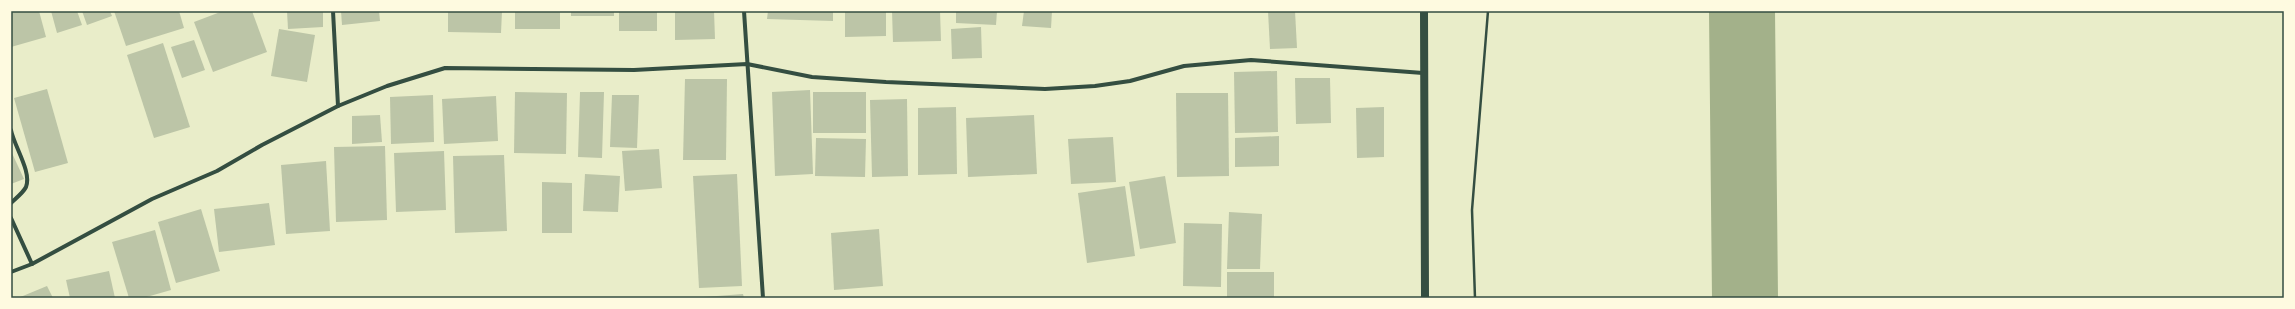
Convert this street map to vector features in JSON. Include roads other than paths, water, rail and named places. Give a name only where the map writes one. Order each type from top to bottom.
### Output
[{"type":"main road","points":[[1424,11],[1425,298]]},
{"type":"street","points":[[332,11],[338,106]]},
{"type":"street","points":[[744,11],[746,64],[764,298]]},
{"type":"street","points":[[11,272],[32,264],[152,199],[217,171],[262,145],[338,106],[387,86],[445,68],[634,70],[746,64],[812,77],[886,82],[1044,88],[1095,86],[1130,81],[1184,66],[1251,60],[1424,73]]},
{"type":"street","points":[[11,130],[13,141],[27,173],[25,188],[11,203]]},
{"type":"street","points":[[11,218],[32,264]]},
{"type":"waterway","points":[[1742,11],[1745,298]]}]
